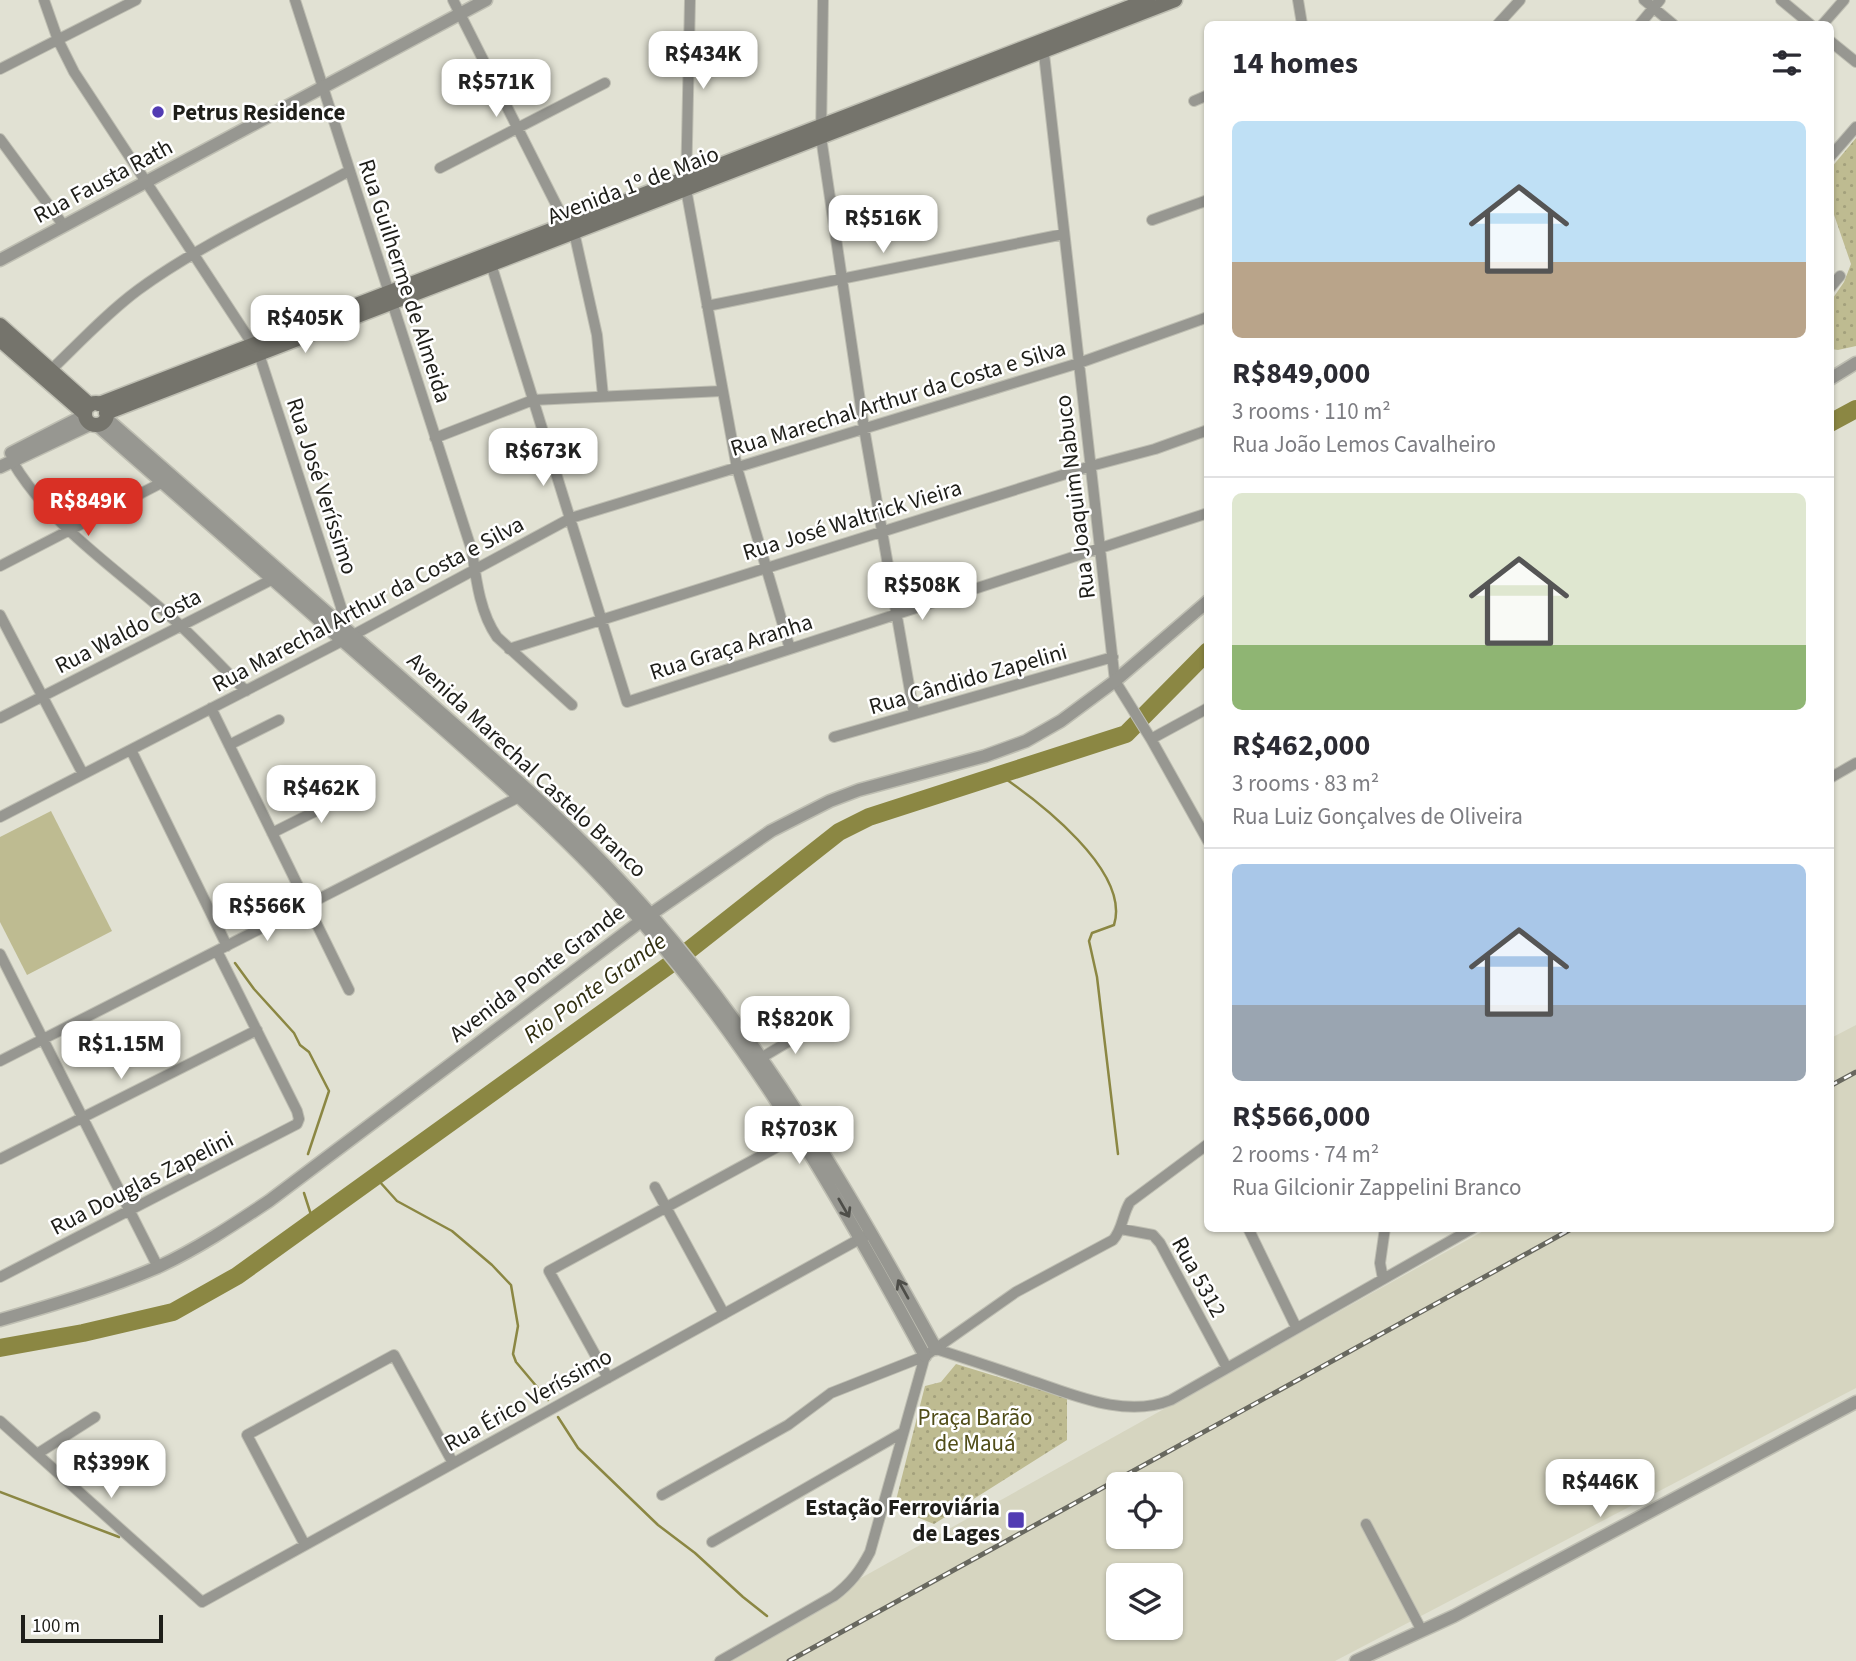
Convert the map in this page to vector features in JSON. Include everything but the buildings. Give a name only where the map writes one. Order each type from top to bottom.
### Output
[{"type":"main road","name":"Avenida 1º de Maio","points":[[1043,46],[1148,0]]},
{"type":"main road","name":"Avenida 1º de Maio","points":[[95,415],[256,349],[686,183],[1043,46],[1175,0]]},
{"type":"main road","name":"Avenida 1º de Maio","points":[[390,298],[492,264],[570,228]]},
{"type":"main road","name":"Avenida Marechal Castelo Branco","points":[[0,325],[51,370],[95,415]]},
{"type":"main road","name":"Avenida Marechal Castelo Branco","points":[[0,340],[95,415]]},
{"type":"street","name":"Rua José Veríssimo","points":[[44,0],[58,40],[74,72],[256,349],[341,607],[346,634]]},
{"type":"street","points":[[0,69],[136,0]]},
{"type":"street","name":"Rua Guilherme de Almeida","points":[[295,0],[472,551],[473,570],[491,628],[509,649],[572,705]]},
{"type":"street","points":[[453,0],[570,228],[597,335],[603,396]]},
{"type":"street","name":"Rua Fausta Rath","points":[[0,261],[486,0]]},
{"type":"street","points":[[690,0],[686,183],[737,468],[790,649]]},
{"type":"street","points":[[823,0],[822,131],[864,428],[914,714]]},
{"type":"street","points":[[1298,0],[1302,21]]},
{"type":"street","points":[[1501,21],[1520,0]]},
{"type":"street","points":[[1644,0],[1657,4],[1671,21]]},
{"type":"street","points":[[1781,0],[1807,21]]},
{"type":"street","points":[[1826,21],[1844,0]]},
{"type":"street","points":[[1643,21],[1657,4]]},
{"type":"street","points":[[1834,44],[1856,62]]},
{"type":"street","name":"Rua Joaquim Nabuco","points":[[1043,46],[1115,681],[1204,834]]},
{"type":"street","points":[[440,168],[605,83]]},
{"type":"street","points":[[1194,101],[1204,97]]},
{"type":"street","points":[[1834,152],[1856,127]]},
{"type":"street","points":[[0,139],[64,226]]},
{"type":"street","points":[[51,370],[136,292],[194,255],[349,172]]},
{"type":"street","points":[[1152,220],[1204,201]]},
{"type":"street","points":[[707,306],[1064,234]]},
{"type":"street","points":[[492,264],[566,511],[571,519],[602,620]]},
{"type":"street","points":[[1834,283],[1840,276]]},
{"type":"street","name":"Rua Marechal Arthur da Costa e Silva","points":[[0,817],[246,691],[346,634],[571,519],[1079,363],[1204,318]]},
{"type":"street","points":[[1834,373],[1856,363]]},
{"type":"street","points":[[436,438],[533,400],[722,391]]},
{"type":"street","name":"Avenida 1º de Maio","points":[[0,467],[6,460],[95,415]]},
{"type":"street","name":"Avenida Marechal Castelo Branco","points":[[95,415],[163,482],[273,579],[346,634],[646,917]]},
{"type":"street","name":"Avenida Marechal Castelo Branco","points":[[95,415],[533,795],[595,855],[761,1058],[867,1236],[931,1353]]},
{"type":"street","name":"Rua José Waltrick Vieira","points":[[509,649],[1091,466],[1155,449],[1204,431]]},
{"type":"street","points":[[6,460],[69,531],[181,626],[246,691]]},
{"type":"street","points":[[0,566],[163,482]]},
{"type":"street","name":"Rua Graça Aranha","points":[[602,620],[627,702],[1204,514]]},
{"type":"street","name":"Rua Waldo Costa","points":[[0,718],[273,579]]},
{"type":"street","name":"Avenida Ponte Grande","points":[[0,1320],[83,1295],[158,1266],[227,1229],[269,1201],[646,917],[771,831],[802,814],[859,790],[985,756],[1026,741],[1061,721],[1115,681],[1204,604]]},
{"type":"street","points":[[0,615],[83,774]]},
{"type":"street","name":"Rua Cândido Zapelini","points":[[834,737],[1113,657]]},
{"type":"street","points":[[211,708],[349,990]]},
{"type":"street","points":[[1151,739],[1204,710]]},
{"type":"street","points":[[229,745],[279,720]]},
{"type":"street","points":[[131,750],[228,946]]},
{"type":"street","points":[[1834,776],[1856,763]]},
{"type":"street","points":[[272,833],[356,791]]},
{"type":"street","points":[[0,1061],[519,797],[533,795]]},
{"type":"street","points":[[0,1158],[257,1030],[217,951]]},
{"type":"street","points":[[1,958],[158,1266]]},
{"type":"street","name":"Avenida Marechal Castelo Branco","points":[[686,966],[745,1054],[805,1132]]},
{"type":"street","points":[[761,1058],[813,1027]]},
{"type":"street","name":"Rua Douglas Zapelini","points":[[0,1277],[293,1127],[299,1119],[297,1111],[257,1030]]},
{"type":"street","points":[[608,1378],[549,1271],[805,1132]]},
{"type":"street","points":[[662,1495],[788,1425],[831,1393],[931,1353],[1016,1292],[1113,1240],[1121,1229],[1125,1210],[1130,1202],[1204,1148]]},
{"type":"street","points":[[655,1187],[724,1314]]},
{"type":"street","name":"Rua 5312","points":[[1121,1229],[1153,1235],[1160,1243],[1227,1368]]},
{"type":"street","points":[[1250,1232],[1296,1328]]},
{"type":"street","points":[[1384,1232],[1380,1263],[1384,1279]]},
{"type":"street","points":[[931,1353],[1091,1400],[1133,1407],[1157,1406],[1466,1232]]},
{"type":"street","name":"Rua Érico Veríssimo","points":[[37,1454],[202,1602],[867,1236]]},
{"type":"street","points":[[720,1661],[834,1596],[860,1572],[870,1552],[902,1433],[931,1353]]},
{"type":"street","points":[[305,1545],[247,1435],[394,1355],[453,1463]]},
{"type":"street","points":[[1356,1661],[1454,1616],[1856,1402]]},
{"type":"street","points":[[0,1421],[37,1454],[95,1417]]},
{"type":"street","points":[[712,1542],[902,1433]]},
{"type":"street","points":[[1366,1524],[1422,1631]]},
{"type":"shaded area","points":[[1856,1025],[1856,1388],[1335,1661],[712,1661],[1482,1232],[1834,1232],[1834,1036]]},
{"type":"green space","points":[[1856,138],[1856,346],[1838,350],[1834,349],[1834,297],[1844,282],[1851,264],[1834,215],[1834,164]]},
{"type":"green space","points":[[51,811],[112,931],[27,975],[0,922],[0,837]]},
{"type":"green space","name":"Praça Barão de Mauá","points":[[956,1364],[1067,1398],[1067,1440],[934,1524],[894,1508],[925,1386],[941,1382]]},
{"type":"waterway","name":"Rio Ponte Grande","points":[[1834,421],[1856,409]]},
{"type":"waterway","name":"Rio Ponte Grande","points":[[0,1348],[83,1333],[173,1312],[237,1276],[679,958],[839,832],[869,817],[1126,734],[1204,655]]},
{"type":"waterway","points":[[1000,775],[1078,839],[1109,882],[1116,904],[1114,925],[1092,933],[1089,941],[1097,977],[1118,1154]]},
{"type":"waterway","points":[[235,963],[254,989],[294,1033],[300,1045],[309,1052],[329,1091],[308,1154]]},
{"type":"waterway","points":[[373,1178],[397,1201],[452,1231],[511,1285],[518,1326],[513,1354],[516,1362],[548,1400]]},
{"type":"waterway","points":[[304,1193],[313,1221]]},
{"type":"waterway","points":[[558,1417],[578,1448],[658,1525],[695,1553],[767,1616]]},
{"type":"waterway","points":[[0,1492],[119,1537]]},
{"type":"railway","points":[[1834,1084],[1856,1072]]},
{"type":"railway","points":[[789,1661],[1566,1232]]},
{"type":"place","name":"Petrus Residence","points":[[158,112]]},
{"type":"place","name":"Estação Ferroviária de Lages","points":[[1016,1520]]}]
